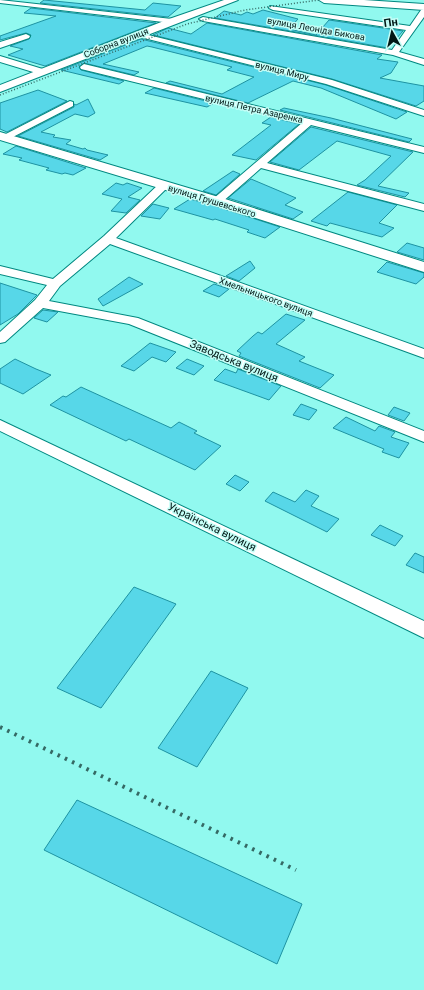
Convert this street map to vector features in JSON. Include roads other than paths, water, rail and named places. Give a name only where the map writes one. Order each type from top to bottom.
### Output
[{"type":"street","name":"Соборна вулиця","points":[[0,89],[172,21],[233,0]]},
{"type":"street","points":[[324,0],[424,7]]},
{"type":"street","points":[[0,1],[172,21]]},
{"type":"street","points":[[273,8],[413,29]]},
{"type":"street","points":[[394,53],[424,12]]},
{"type":"street","name":"вулиця Леоніда Бикова","points":[[203,19],[394,53],[424,62]]},
{"type":"street","name":"вулиця Миру","points":[[139,34],[329,82],[424,113]]},
{"type":"street","points":[[0,45],[26,36]]},
{"type":"street","points":[[0,59],[43,72]]},
{"type":"street","name":"вулиця Петра Азаренка","points":[[84,67],[424,150]]},
{"type":"street","points":[[3,137],[70,104]]},
{"type":"street","points":[[217,201],[309,122]]},
{"type":"street","name":"вулиця Грушевського","points":[[3,137],[217,201],[424,267]]},
{"type":"street","points":[[261,164],[424,208]]},
{"type":"street","points":[[0,339],[40,303],[55,283],[108,239],[163,186]]},
{"type":"street","name":"Хмельницького вулиця","points":[[108,239],[424,354]]},
{"type":"street","points":[[0,270],[55,283]]},
{"type":"street","name":"Заводська вулиця","points":[[40,303],[133,321],[424,436]]},
{"type":"street","name":"Українська вулиця","points":[[0,425],[424,630]]},
{"type":"railway","points":[[0,95],[187,24],[245,10],[319,0]]},
{"type":"railway","points":[[0,727],[296,870]]}]
